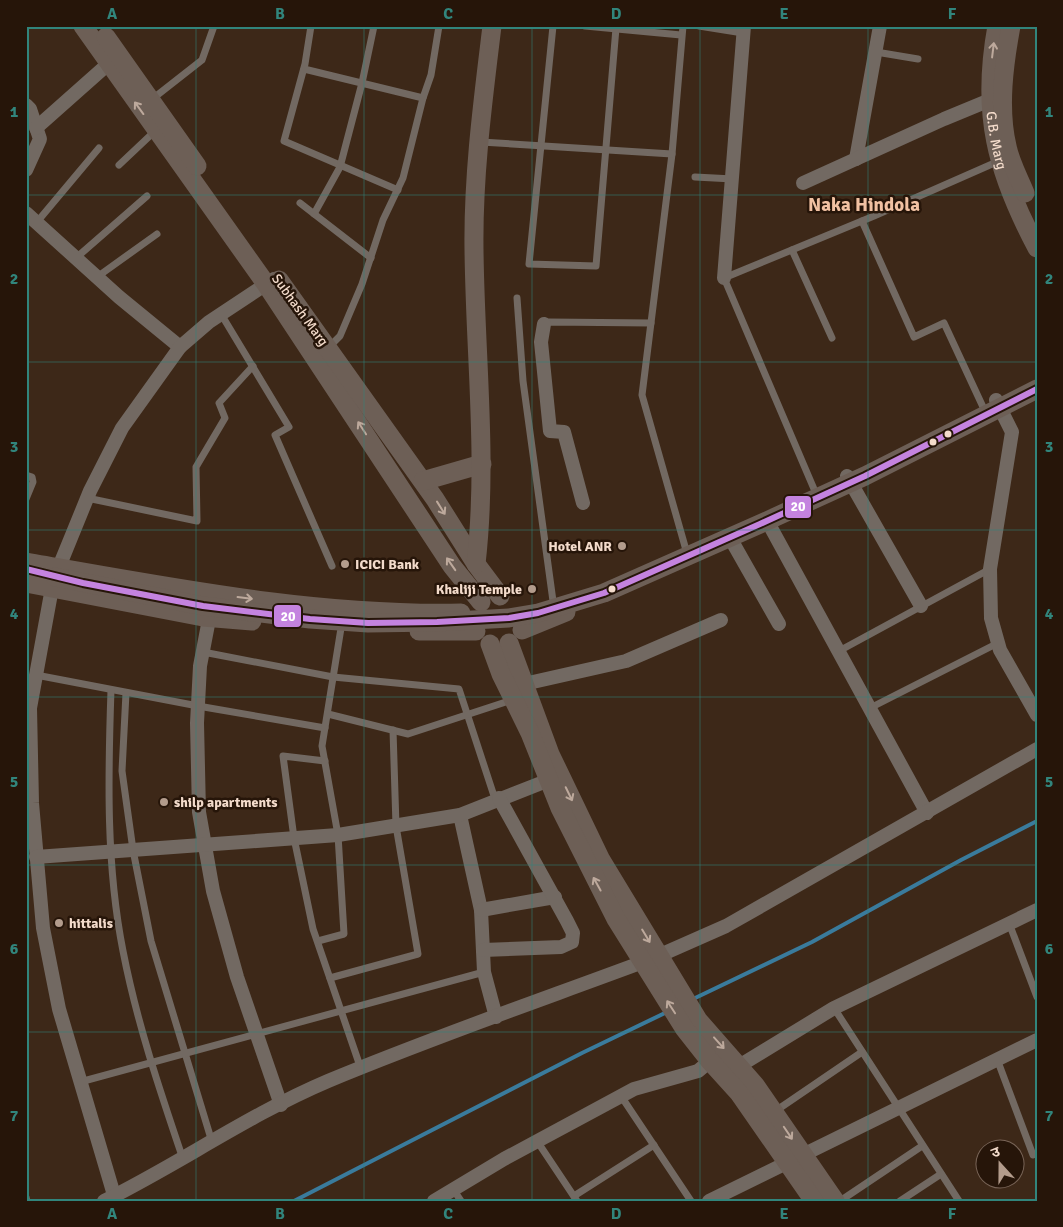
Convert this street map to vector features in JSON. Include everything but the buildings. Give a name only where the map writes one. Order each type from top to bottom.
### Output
[{"type":"main road","points":[[83,26],[113,58],[156,130],[271,280],[478,607],[474,625],[484,642],[490,644],[516,637],[617,594],[770,526],[818,498]]},
{"type":"main road","name":"Subhash Marg","points":[[98,26],[113,58],[150,100],[271,280],[328,349],[423,482],[476,564],[500,596]]},
{"type":"main road","points":[[476,564],[482,464],[474,248],[478,142],[492,26]]},
{"type":"main road","name":"G.B. Marg","points":[[997,26],[992,52],[997,100],[994,139],[1000,161],[1025,225],[1037,248]]},
{"type":"main road","points":[[1011,26],[997,100],[1007,146],[1037,220]]},
{"type":"main road","points":[[521,609],[610,584],[686,550],[818,498],[993,406],[1037,379]]},
{"type":"main road","points":[[27,572],[237,612],[310,619],[437,622],[509,618],[538,613],[604,592],[760,524],[865,476],[1037,389]]},
{"type":"main road","points":[[993,406],[1037,395]]},
{"type":"main road","points":[[423,482],[482,464]]},
{"type":"main road","points":[[55,577],[209,617],[341,628],[476,631]]},
{"type":"main road","points":[[55,577],[367,612],[478,607],[493,596],[508,597],[521,609],[524,623],[516,637],[524,684],[550,754],[650,959]]},
{"type":"main road","points":[[490,644],[513,700],[589,869],[691,1024],[710,1061],[835,1201]]},
{"type":"main road","points":[[691,1024],[739,1066],[774,1112],[814,1201]]},
{"type":"street","points":[[856,159],[880,26]]},
{"type":"street","points":[[724,278],[744,30]]},
{"type":"street","points":[[36,128],[113,58]]},
{"type":"street","points":[[803,184],[856,159],[997,100]]},
{"type":"street","points":[[26,105],[30,109],[40,139],[26,170]]},
{"type":"street","points":[[32,218],[97,277],[180,347]]},
{"type":"street","points":[[271,280],[221,314],[180,347],[122,428],[87,498],[55,577],[30,708],[31,858],[59,1009],[80,1082],[109,1198],[326,1082],[650,959],[726,926],[1037,750]]},
{"type":"street","points":[[544,324],[540,342],[550,431],[564,432],[583,503]]},
{"type":"street","points":[[993,406],[1012,432],[990,569],[991,618],[998,643],[1037,715]]},
{"type":"street","points":[[851,482],[921,606]]},
{"type":"street","points":[[770,526],[927,813]]},
{"type":"street","points":[[732,543],[779,624]]},
{"type":"street","points":[[214,594],[203,652],[198,706],[199,812],[213,892],[237,977],[280,1106]]},
{"type":"street","points":[[524,684],[626,661],[721,620]]},
{"type":"street","points":[[31,858],[338,835],[460,815],[497,798],[549,780]]},
{"type":"street","points":[[483,950],[561,947],[572,942],[573,933],[497,798]]},
{"type":"street","points":[[460,815],[481,910],[484,972],[496,1016]]},
{"type":"street","points":[[481,910],[554,897]]},
{"type":"street","points":[[739,1066],[834,1008],[1037,910]]},
{"type":"street","points":[[710,1201],[1037,1040]]},
{"type":"street","points":[[434,1201],[457,1195],[537,1141],[634,1089],[698,1071],[710,1061]]},
{"type":"lane","points":[[150,100],[202,60],[214,26]]},
{"type":"lane","points":[[311,26],[304,69],[284,141],[398,190]]},
{"type":"lane","points":[[314,214],[340,166],[362,83],[374,26]]},
{"type":"lane","points":[[328,349],[340,336],[383,220],[403,178],[423,98],[432,75],[439,26]]},
{"type":"lane","points":[[552,26],[529,264],[596,266],[616,28]]},
{"type":"lane","points":[[585,26],[681,35]]},
{"type":"lane","points":[[683,26],[672,154],[642,395],[686,550]]},
{"type":"lane","points":[[699,26],[744,30]]},
{"type":"lane","points":[[876,52],[918,59]]},
{"type":"lane","points":[[304,69],[423,98]]},
{"type":"lane","points":[[119,166],[156,130]]},
{"type":"lane","points":[[478,142],[672,154]]},
{"type":"lane","points":[[32,218],[99,148]]},
{"type":"lane","points":[[818,498],[724,278],[1000,161]]},
{"type":"lane","points":[[695,177],[733,179]]},
{"type":"lane","points":[[76,258],[147,196]]},
{"type":"lane","points":[[300,203],[370,258]]},
{"type":"lane","points":[[862,221],[914,337],[944,324],[993,406]]},
{"type":"lane","points":[[97,277],[158,234]]},
{"type":"lane","points":[[792,250],[832,338]]},
{"type":"lane","points":[[517,298],[523,381],[553,601]]},
{"type":"lane","points":[[221,314],[289,427],[275,435],[332,566]]},
{"type":"lane","points":[[544,324],[549,322],[651,323]]},
{"type":"lane","points":[[87,498],[197,521],[196,467],[225,418],[220,403],[253,366]]},
{"type":"lane","points":[[26,475],[32,477],[33,482],[26,499]]},
{"type":"lane","points":[[838,651],[990,569]]},
{"type":"lane","points":[[318,942],[344,934],[338,835],[322,746],[344,609]]},
{"type":"lane","points":[[870,708],[998,643]]},
{"type":"lane","points":[[203,652],[334,677],[459,689],[497,798]]},
{"type":"lane","points":[[36,675],[325,728]]},
{"type":"lane","points":[[111,690],[108,775],[111,851],[123,950],[141,1031],[183,1159]]},
{"type":"lane","points":[[126,693],[122,771],[133,850],[151,941],[213,1143]]},
{"type":"lane","points":[[328,714],[408,734],[513,700]]},
{"type":"lane","points":[[330,978],[418,954],[396,826],[393,730]]},
{"type":"lane","points":[[325,761],[282,756],[294,838],[318,942],[360,1069]]},
{"type":"lane","points":[[1010,923],[1037,997]]},
{"type":"lane","points":[[80,1082],[484,972]]},
{"type":"lane","points":[[834,1008],[959,1201]]},
{"type":"lane","points":[[774,1112],[862,1052]]},
{"type":"lane","points":[[997,1059],[1033,1155]]},
{"type":"lane","points":[[621,1096],[691,1201]]},
{"type":"lane","points":[[537,1141],[575,1198],[654,1146]]},
{"type":"lane","points":[[840,1201],[922,1146]]},
{"type":"lane","points":[[900,1201],[941,1174]]},
{"type":"waterway","points":[[691,1000],[812,942],[961,860],[1037,821]]},
{"type":"waterway","points":[[294,1201],[582,1053],[667,1012]]},
{"type":"transit line","name":"20","points":[[26,569],[83,583],[203,606],[310,619],[368,623],[437,622],[509,618],[538,613],[604,593],[760,524],[865,476],[1037,389]]},
{"type":"place","name":"Hotel ANR","points":[[622,546]]},
{"type":"place","name":"ICICI Bank","points":[[345,564]]},
{"type":"place","name":"Khaliji Temple","points":[[532,589]]},
{"type":"place","name":"shilp apartments","points":[[164,802]]},
{"type":"place","name":"hittalis","points":[[59,923]]},
{"type":"district","name":"Naka Hindola","points":[[864,205]]}]
